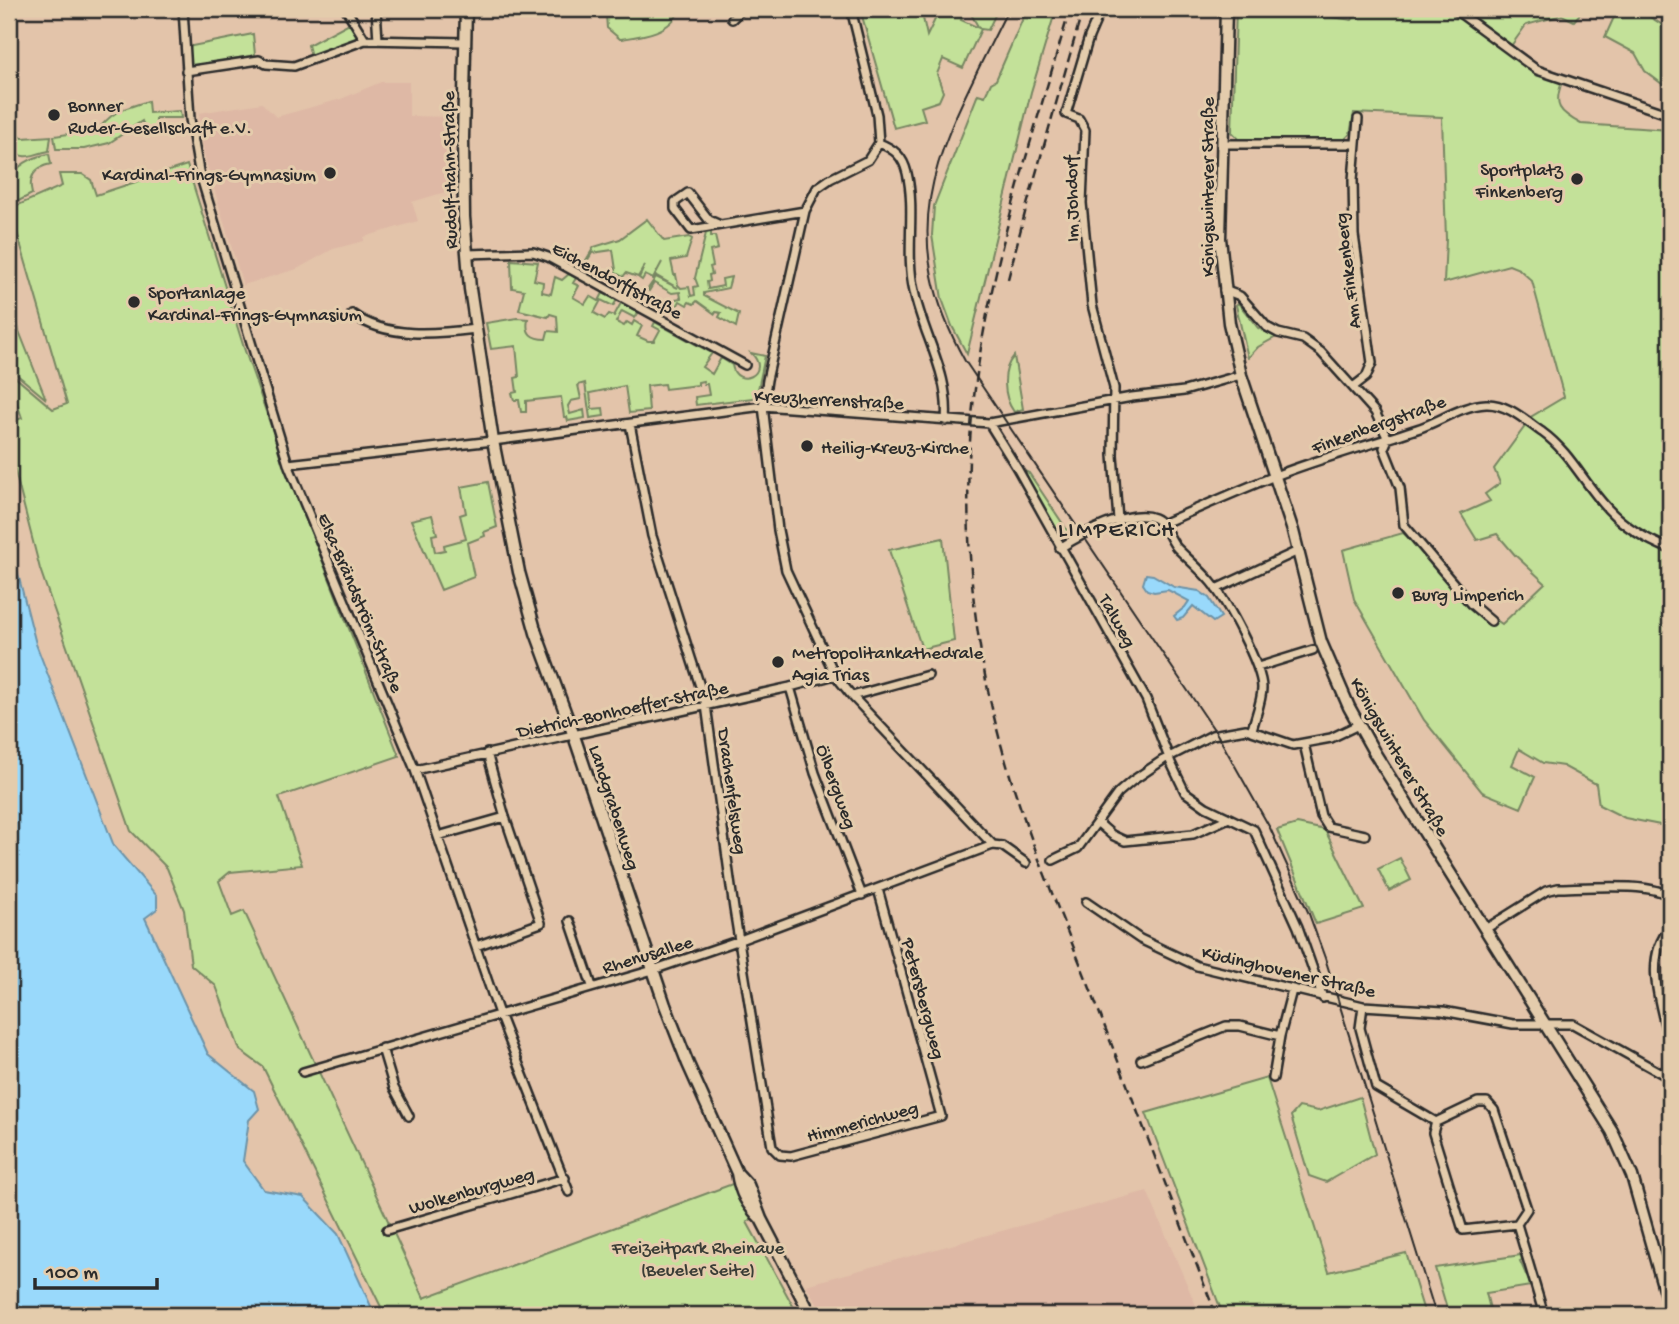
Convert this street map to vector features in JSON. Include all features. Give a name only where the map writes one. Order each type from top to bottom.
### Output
[{"type":"main road","name":"Rudolf-Hahn-Straße","points":[[466,9],[463,138],[467,254],[493,442]]},
{"type":"main road","name":"Königswinterer Straße","points":[[1226,9],[1220,238],[1224,290],[1241,375],[1298,551],[1321,642],[1358,725],[1487,928],[1623,1152],[1665,1279],[1670,1310]]},
{"type":"main road","name":"Landgrabenweg","points":[[493,442],[524,594],[653,970],[688,1064],[737,1173],[748,1185],[761,1219],[811,1315]]},
{"type":"street","name":"Elsa-Brändström-Straße","points":[[183,9],[190,119],[199,172],[288,464],[415,770],[499,1014],[569,1192]]},
{"type":"street","points":[[346,9],[365,40]]},
{"type":"street","points":[[376,9],[378,40]]},
{"type":"street","points":[[732,19],[742,9]]},
{"type":"street","points":[[851,9],[877,115],[879,143],[868,160],[817,188],[805,211],[763,406],[778,530],[786,569],[835,675],[993,845],[1002,846],[1026,863]]},
{"type":"street","name":"Im Johdorf","points":[[1101,9],[1089,37],[1066,114],[1079,119],[1085,130],[1082,203],[1092,305],[1115,401]]},
{"type":"street","points":[[1454,9],[1537,70],[1670,115]]},
{"type":"street","points":[[186,71],[259,60],[266,64],[294,66],[365,40],[465,42]]},
{"type":"street","name":"Am Finkenberg","points":[[1353,387],[1366,377],[1372,363],[1354,235],[1353,180],[1358,119]]},
{"type":"street","points":[[879,143],[896,151],[907,171],[910,204],[909,249],[914,291],[943,374],[946,421]]},
{"type":"street","points":[[1222,144],[1355,144]]},
{"type":"street","points":[[718,225],[709,220],[688,193],[675,202],[676,209],[691,230],[805,211]]},
{"type":"street","name":"Eichendorffstraße","points":[[467,254],[533,253],[548,257],[745,365]]},
{"type":"street","points":[[1224,290],[1240,296],[1268,327],[1278,333],[1303,339],[1321,352],[1375,412],[1388,439],[1384,447],[1400,488],[1404,525],[1472,605],[1491,621]]},
{"type":"street","points":[[352,314],[364,323],[404,332],[442,334],[476,329]]},
{"type":"street","name":"Kreuzherrenstraße","points":[[288,464],[493,442],[763,406],[989,423],[1184,391],[1241,375]]},
{"type":"street","points":[[1115,401],[1113,454],[1118,520]]},
{"type":"street","name":"Finkenbergstraße","points":[[1162,524],[1275,476],[1434,424],[1473,405],[1500,406],[1522,418],[1562,449],[1607,508],[1625,524],[1670,550]]},
{"type":"street","name":"Talweg","points":[[989,423],[1146,699],[1185,792],[1206,807],[1254,830],[1277,877],[1323,998]]},
{"type":"street","name":"Drachenfelsweg","points":[[630,424],[652,536],[706,705],[772,1147],[780,1155],[791,1156]]},
{"type":"street","points":[[1060,548],[1075,538],[1118,520],[1144,516],[1162,524],[1175,545],[1216,589],[1258,667],[1262,691],[1252,730]]},
{"type":"street","points":[[1216,589],[1298,551]]},
{"type":"street","points":[[1258,667],[1313,650]]},
{"type":"street","name":"Dietrich-Bonhoeffer-Straße","points":[[415,770],[835,675]]},
{"type":"street","points":[[852,696],[928,675]]},
{"type":"street","name":"Ölbergweg","points":[[790,687],[815,773],[862,895]]},
{"type":"street","points":[[1053,860],[1078,848],[1118,793],[1145,771],[1217,734],[1233,730],[1252,730],[1293,745],[1331,738],[1358,725]]},
{"type":"street","points":[[1304,744],[1319,808],[1328,827],[1365,835]]},
{"type":"street","points":[[476,947],[541,923],[505,817],[487,752]]},
{"type":"street","points":[[438,836],[505,817]]},
{"type":"street","points":[[1097,822],[1112,835],[1125,841],[1193,834],[1229,818]]},
{"type":"street","name":"Rhenusallee","points":[[303,1072],[653,970],[993,845]]},
{"type":"street","points":[[1487,928],[1546,891],[1558,888],[1637,888],[1661,891],[1670,898]]},
{"type":"street","name":"Petersbergweg","points":[[878,889],[941,1116]]},
{"type":"street","name":"Küdinghovener Straße","points":[[1086,902],[1140,939],[1187,963],[1363,1006],[1443,1011],[1513,1024],[1573,1024],[1670,1078]]},
{"type":"street","points":[[570,921],[592,986]]},
{"type":"street","points":[[1670,929],[1659,946],[1655,962],[1670,1047]]},
{"type":"street","points":[[1273,1078],[1280,1035],[1292,990]]},
{"type":"street","points":[[1363,1006],[1360,1028],[1376,1087],[1436,1122]]},
{"type":"street","points":[[1141,1060],[1226,1026],[1240,1026],[1280,1035]]},
{"type":"street","points":[[382,1048],[394,1088],[409,1116]]},
{"type":"street","points":[[1478,1102],[1487,1102],[1494,1110],[1527,1209],[1517,1223],[1463,1230],[1433,1133],[1436,1122],[1478,1102]]},
{"type":"street","name":"Himmerichweg","points":[[791,1156],[941,1116]]},
{"type":"street","name":"Wolkenburgweg","points":[[387,1230],[565,1178]]},
{"type":"street","points":[[1517,1223],[1544,1315]]},
{"type":"shaded area","name":"Kardinal-Frings-Gymnasium","points":[[381,82],[409,82],[409,116],[452,117],[452,190],[412,202],[418,221],[364,237],[364,241],[333,249],[297,269],[243,285],[204,155],[199,113],[262,103],[276,117],[341,99]]},
{"type":"shaded area","points":[[1147,1191],[1200,1315],[824,1315],[806,1285]]},
{"type":"green space","points":[[642,9],[680,9],[670,23],[646,35],[620,39],[607,28],[606,15],[632,13]]},
{"type":"green space","points":[[860,9],[921,9],[927,36],[940,9],[952,9],[963,14],[961,20],[979,28],[968,9],[998,9],[988,30],[981,29],[963,68],[943,59],[937,74],[943,92],[939,101],[921,107],[925,120],[894,128]]},
{"type":"green space","points":[[1027,9],[1056,9],[1031,92],[967,354],[942,299],[932,235],[934,206],[978,94],[985,96],[991,83],[996,80]]},
{"type":"green space","points":[[1236,9],[1275,9],[1352,20],[1360,9],[1584,9],[1574,21],[1562,15],[1526,25],[1511,46],[1490,32],[1562,82],[1558,97],[1560,108],[1567,116],[1581,124],[1670,130],[1670,830],[1665,826],[1625,818],[1599,805],[1596,784],[1563,766],[1543,763],[1519,749],[1512,765],[1535,777],[1521,808],[1482,792],[1424,720],[1354,599],[1343,550],[1403,533],[1431,558],[1475,613],[1488,622],[1492,617],[1502,624],[1545,583],[1497,534],[1477,540],[1461,514],[1490,501],[1485,494],[1500,483],[1494,469],[1529,418],[1564,397],[1532,281],[1519,269],[1509,265],[1444,283],[1446,239],[1442,117],[1354,113],[1350,134],[1345,139],[1240,140],[1232,132]]},
{"type":"green space","points":[[1603,9],[1638,9],[1670,30],[1670,90],[1645,71],[1635,53],[1605,37],[1615,15]]},
{"type":"green space","points":[[353,21],[365,40],[312,60],[308,45]]},
{"type":"green space","points":[[253,34],[255,55],[190,65],[187,47]]},
{"type":"green space","points":[[148,101],[149,113],[180,111],[181,118],[156,118],[156,131],[147,134],[142,121],[109,143],[84,149],[56,149],[54,136],[89,131],[93,135],[117,112]]},
{"type":"green space","points":[[9,131],[23,138],[51,136],[49,151],[29,156],[9,150]]},
{"type":"green space","points":[[49,154],[51,164],[40,168],[32,178],[32,194],[9,206],[8,185],[15,171],[37,157]]},
{"type":"green space","name":"Freizeitpark Rheinaue (Beueler Seite)","points":[[187,165],[244,348],[282,458],[399,756],[279,797],[302,865],[230,872],[219,881],[232,916],[244,911],[424,1298],[735,1183],[752,1219],[747,1222],[798,1315],[385,1315],[263,1067],[240,1050],[216,986],[191,965],[184,910],[167,868],[131,831],[40,569],[9,448],[9,423],[22,418],[9,380],[9,372],[53,409],[67,404],[9,209],[62,186],[59,174],[82,174],[91,180],[96,195]]},
{"type":"green space","points":[[647,219],[664,241],[689,237],[692,239],[686,258],[671,261],[678,285],[681,288],[689,287],[691,296],[695,295],[694,287],[698,286],[695,278],[706,233],[711,232],[711,236],[715,236],[718,249],[710,251],[713,266],[710,267],[712,274],[707,282],[708,289],[723,286],[722,279],[731,277],[728,288],[704,293],[704,296],[739,314],[736,327],[719,317],[721,313],[715,314],[697,301],[687,305],[680,301],[676,308],[667,308],[671,300],[681,298],[680,292],[672,293],[654,283],[649,291],[647,290],[656,277],[678,288],[655,275],[653,279],[645,275],[642,280],[639,278],[645,265],[638,277],[626,273],[623,277],[612,271],[616,270],[613,250],[592,253],[580,270],[594,247],[620,239]]},
{"type":"green space","points":[[511,260],[538,262],[534,280],[543,282],[542,292],[551,294],[555,277],[562,280],[569,274],[576,278],[573,283],[579,286],[573,297],[585,304],[590,296],[599,301],[603,293],[617,300],[613,306],[601,300],[594,313],[605,319],[609,314],[614,316],[621,303],[639,312],[635,318],[622,311],[616,322],[624,326],[627,322],[632,325],[634,321],[642,326],[637,336],[654,341],[660,330],[653,326],[655,322],[712,353],[702,367],[712,374],[721,358],[732,365],[740,377],[746,378],[756,373],[758,367],[751,353],[765,356],[757,394],[753,398],[696,405],[695,397],[709,395],[707,384],[703,381],[698,382],[698,385],[665,389],[664,384],[647,386],[649,411],[629,413],[625,386],[590,393],[592,409],[603,408],[604,416],[590,418],[585,383],[578,385],[581,399],[571,401],[568,406],[570,414],[584,410],[585,418],[568,421],[567,417],[564,417],[561,397],[526,401],[526,412],[521,412],[519,400],[514,400],[512,393],[517,392],[515,378],[519,377],[516,346],[491,349],[486,323],[528,319],[531,335],[546,339],[548,331],[558,332],[557,316],[550,314],[548,317],[519,310],[524,290],[512,288]]},
{"type":"green space","points":[[9,287],[19,331],[46,399],[9,368]]},
{"type":"green space","points":[[1238,303],[1258,328],[1276,337],[1258,347],[1248,358],[1236,305]]},
{"type":"green space","points":[[1014,356],[1023,409],[1014,412],[1006,391],[1005,376]]},
{"type":"green space","points":[[1020,469],[1029,473],[1071,536],[1059,536]]},
{"type":"green space","points":[[488,482],[497,527],[484,532],[485,536],[467,543],[474,577],[441,590],[411,520],[432,515],[437,534],[432,535],[435,552],[445,550],[444,545],[466,539],[460,515],[466,513],[461,487]]},
{"type":"green space","points":[[943,538],[954,641],[922,649],[889,550]]},
{"type":"green space","points":[[1297,824],[1325,830],[1364,909],[1316,924],[1277,830]]},
{"type":"green space","points":[[1400,858],[1411,880],[1389,891],[1378,869]]},
{"type":"green space","points":[[1267,1078],[1329,1272],[1406,1253],[1425,1315],[1223,1315],[1146,1113]]},
{"type":"green space","points":[[1360,1097],[1375,1154],[1326,1182],[1309,1176],[1291,1116],[1299,1107],[1318,1111]]},
{"type":"green space","points":[[1521,1255],[1520,1261],[1531,1286],[1486,1293],[1490,1309],[1472,1315],[1449,1315],[1435,1268]]},
{"type":"water","points":[[9,539],[36,644],[114,846],[157,896],[157,909],[145,918],[208,1054],[254,1091],[259,1109],[249,1120],[243,1161],[264,1190],[303,1197],[338,1234],[375,1315],[9,1315]]},
{"type":"water","points":[[1146,574],[1174,587],[1199,591],[1209,598],[1221,617],[1213,622],[1193,606],[1183,618],[1177,620],[1174,616],[1189,601],[1168,590],[1147,590],[1143,584]]},
{"type":"tram line","points":[[1008,9],[946,140],[934,180],[928,222],[930,264],[942,310],[965,361],[1217,734],[1270,828],[1309,914],[1325,958],[1436,1315]]},
{"type":"railway","points":[[1070,9],[1010,215],[977,373],[971,427],[968,514],[974,601],[987,688],[1018,800],[1216,1315]]},
{"type":"railway","points":[[1008,279],[1083,9]]},
{"type":"place","name":"Bonner Ruder-Gesellschaft e.V.","points":[[54,115]]},
{"type":"place","name":"Kardinal-Frings-Gymnasium","points":[[330,173]]},
{"type":"place","name":"Sportplatz Finkenberg","points":[[1577,179]]},
{"type":"place","name":"Sportanlage Kardinal-Frings-Gymnasium","points":[[134,302]]},
{"type":"place","name":"Heilig-Kreuz-Kirche","points":[[807,446]]},
{"type":"place","name":"Burg Limperich","points":[[1398,593]]},
{"type":"place","name":"Metropolitankathedrale Agia Trias","points":[[778,662]]},
{"type":"district","name":"LIMPERICH","points":[[1117,528]]}]
